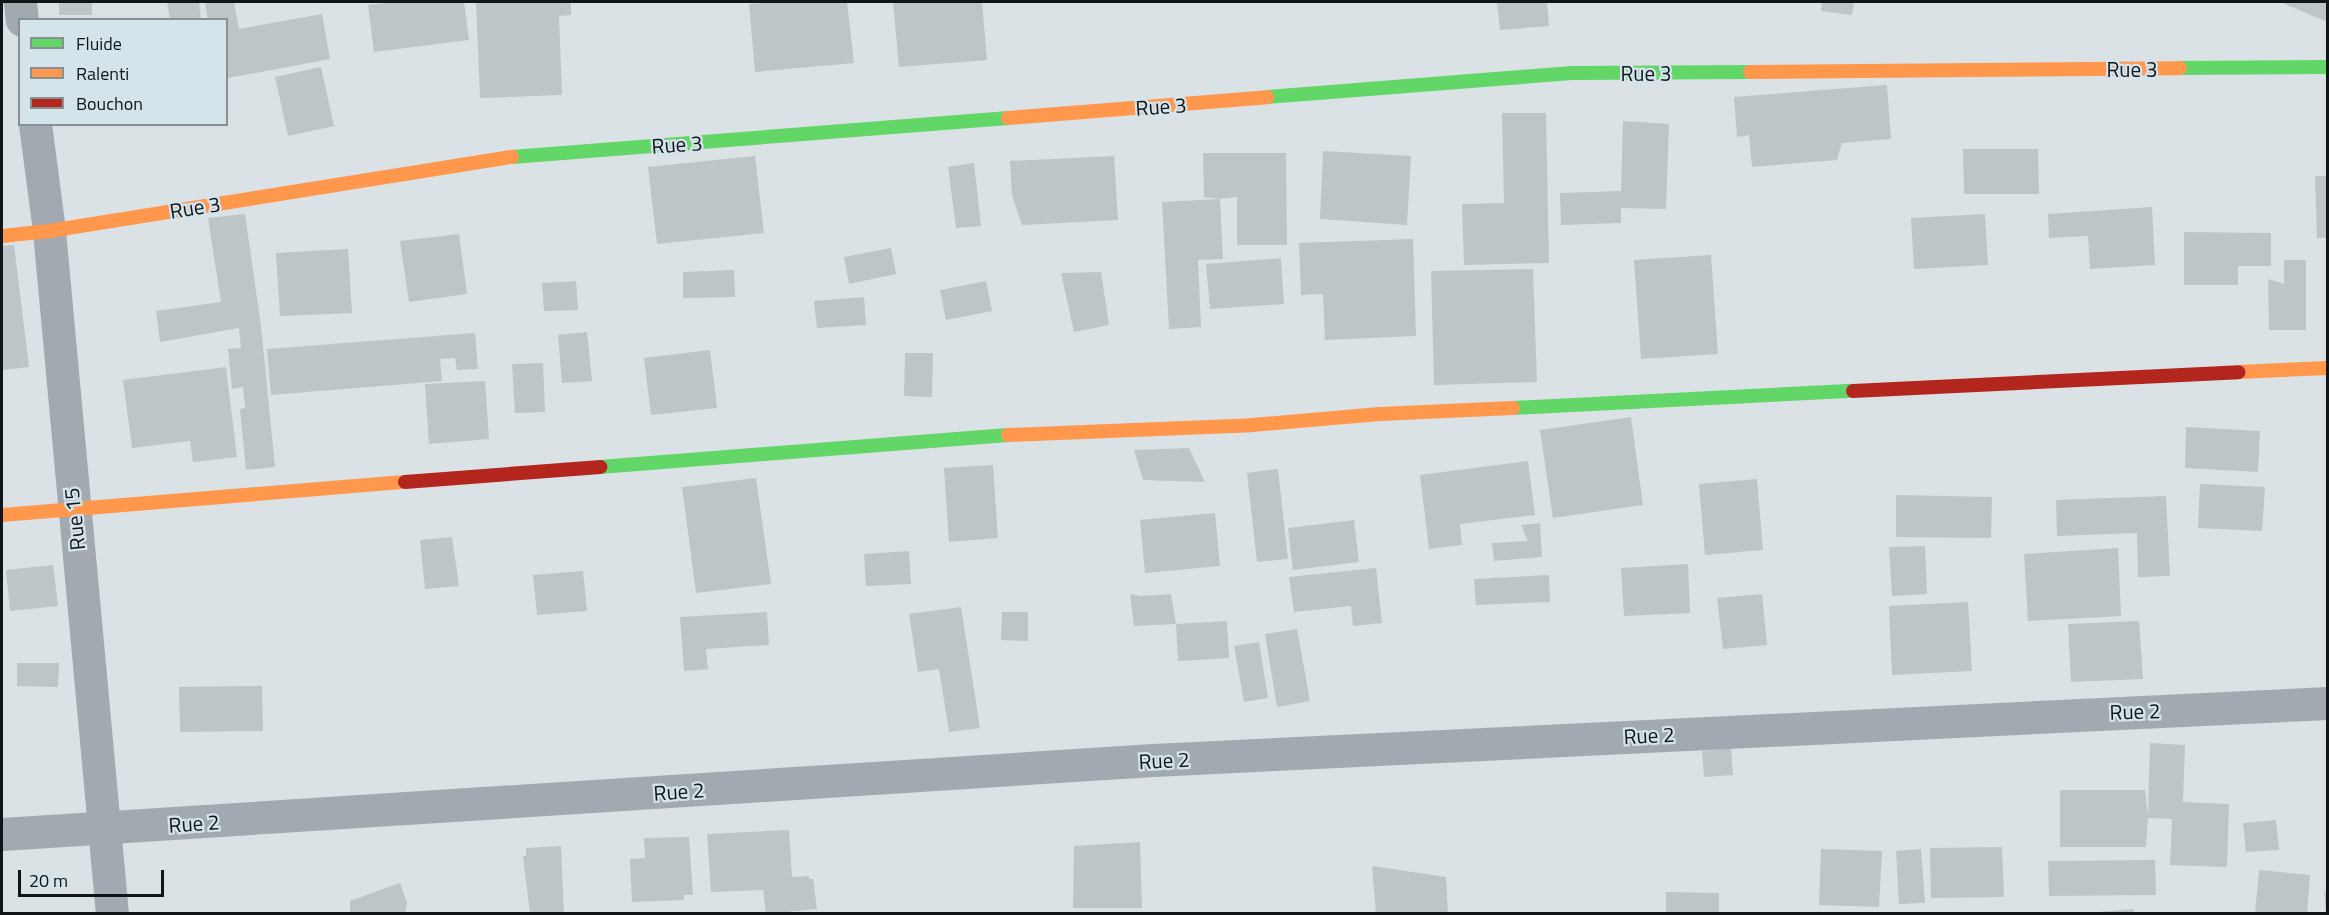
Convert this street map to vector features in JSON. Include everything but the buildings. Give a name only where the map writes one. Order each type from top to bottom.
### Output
[{"type":"street","points":[[20,2],[22,18]]},
{"type":"street","name":"Rue 3","points":[[2,236],[49,231],[513,156],[1572,73],[2328,67]]},
{"type":"street","name":"Rue 15","points":[[35,126],[49,231],[112,914]]},
{"type":"street","points":[[2,515],[73,507],[979,436],[1252,425],[1380,414],[2328,368]]},
{"type":"street","name":"Rue 2","points":[[2,834],[1153,760],[2328,703]]},
{"type":"traffic: fast","points":[[2180,68],[2328,67]]},
{"type":"traffic: fast","points":[[1267,97],[1572,73],[1750,72]]},
{"type":"traffic: fast","points":[[512,157],[1008,118]]},
{"type":"traffic: fast","points":[[1513,408],[1853,391]]},
{"type":"traffic: fast","points":[[600,467],[1008,435]]},
{"type":"traffic: slow","points":[[1750,72],[2180,68]]},
{"type":"traffic: slow","points":[[1008,118],[1267,97]]},
{"type":"traffic: slow","points":[[2,236],[49,231],[512,157]]},
{"type":"traffic: slow","points":[[2239,372],[2328,368]]},
{"type":"traffic: slow","points":[[1008,435],[1252,425],[1380,414],[1513,408]]},
{"type":"traffic: slow","points":[[2,515],[405,482]]},
{"type":"traffic: jam","points":[[1853,391],[2239,372]]},
{"type":"traffic: jam","points":[[405,482],[600,467]]}]
